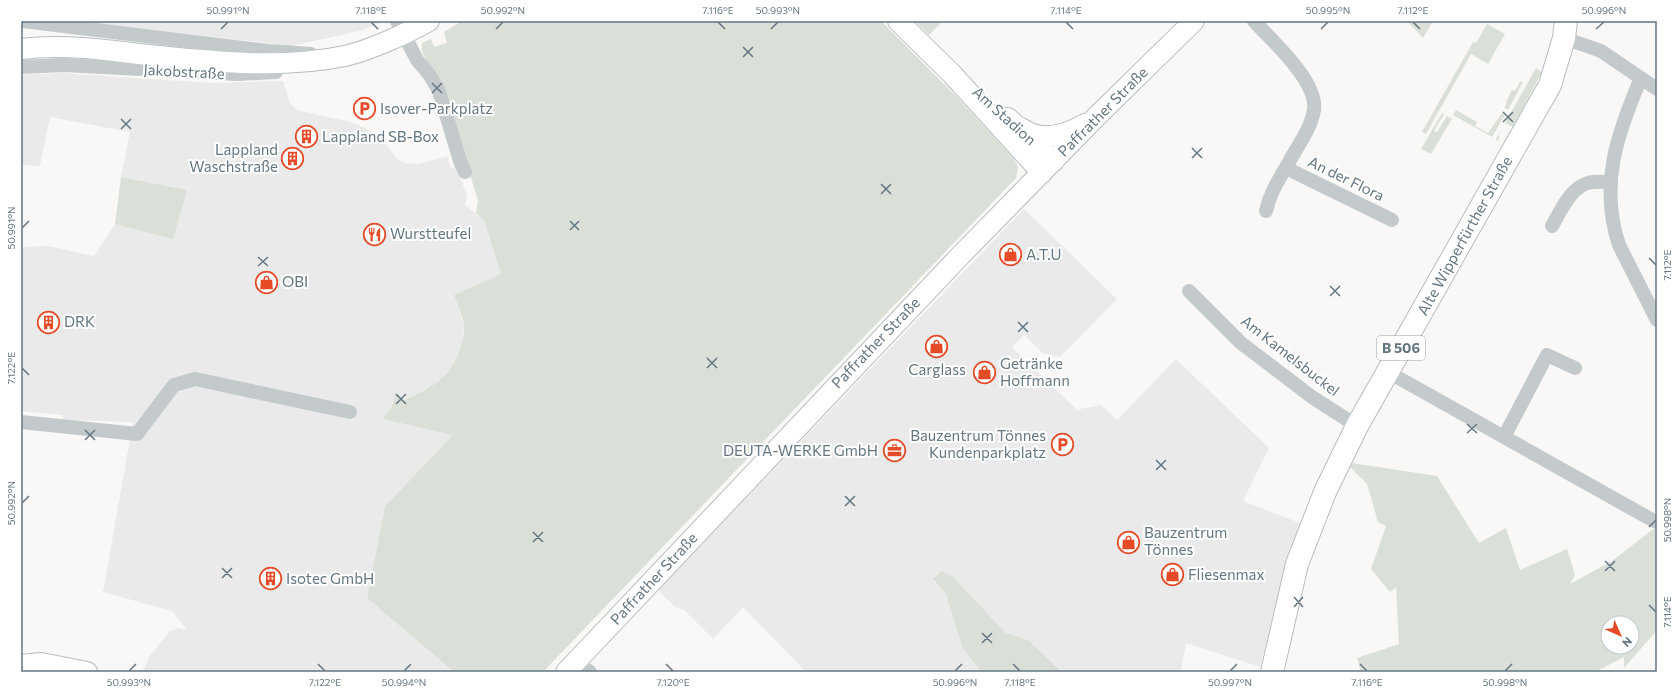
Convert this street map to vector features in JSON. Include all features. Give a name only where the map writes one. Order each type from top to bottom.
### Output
[{"type":"main road","name":"Jakobstraße","points":[[346,55],[400,27],[429,21]]},
{"type":"main road","name":"Am Stadion","points":[[898,21],[1048,167]]},
{"type":"main road","name":"Paffrather Straße","points":[[577,669],[811,412],[959,257],[1194,21]]},
{"type":"main road","name":"Alte Wipperfürther Straße","points":[[1272,672],[1297,564],[1325,492],[1357,426],[1550,85],[1565,29]]},
{"type":"main road","points":[[21,49],[65,47],[99,49],[200,60],[274,64],[296,63],[346,55]]},
{"type":"main road","name":"Am Stadion","points":[[952,74],[976,88],[1016,126],[1048,167]]},
{"type":"main road","points":[[1016,126],[1035,135],[1051,136],[1076,129],[1096,118]]},
{"type":"main road","points":[[21,665],[41,663],[87,672]]},
{"type":"street","name":"Jakobstraße","points":[[23,21],[268,51],[346,55]]},
{"type":"street","name":"An der Flora","points":[[1254,21],[1305,77],[1314,98],[1314,110],[1306,133],[1269,196],[1266,211]]},
{"type":"street","points":[[400,27],[417,60],[429,74],[439,91],[465,172]]},
{"type":"street","points":[[1565,29],[1602,51],[1657,89]]},
{"type":"street","name":"Jakobstraße","points":[[21,67],[64,65],[237,74],[288,70],[346,55]]},
{"type":"street","points":[[1641,78],[1623,120],[1610,182],[1614,224],[1619,246],[1657,320]]},
{"type":"street","name":"An der Flora","points":[[1286,168],[1392,220]]},
{"type":"street","points":[[1552,226],[1567,201],[1578,188],[1586,183],[1610,182]]},
{"type":"street","name":"Am Kamelsbuckel","points":[[1189,291],[1241,343],[1312,397],[1357,426]]},
{"type":"street","points":[[1504,437],[1547,355],[1575,368]]},
{"type":"street","points":[[1388,372],[1654,521]]},
{"type":"street","points":[[21,422],[137,434],[174,385],[194,379],[350,412]]},
{"type":"shaded area","points":[[80,21],[384,21],[363,30],[292,46]]},
{"type":"shaded area","points":[[462,21],[881,21],[955,95],[1014,159],[1018,167],[1016,178],[543,672],[454,672],[367,598],[385,506],[453,435],[382,419],[391,409],[395,395],[398,394],[402,401],[429,388],[449,371],[459,352],[464,335],[464,324],[454,295],[501,274],[484,220],[476,213],[478,201],[443,84],[423,54],[422,49],[422,43],[431,39],[434,47],[447,43],[444,32]]},
{"type":"shaded area","points":[[915,21],[943,21],[929,35]]},
{"type":"shaded area","points":[[1407,21],[1433,21],[1423,38]]},
{"type":"shaded area","points":[[1487,24],[1505,34],[1488,64],[1471,54],[1426,134],[1422,132],[1473,42],[1476,43]]},
{"type":"shaded area","points":[[1536,68],[1542,72],[1513,127],[1505,123]]},
{"type":"shaded area","points":[[62,73],[211,83],[283,81],[290,103],[297,110],[350,122],[365,128],[383,140],[396,158],[405,163],[419,164],[447,156],[451,168],[454,167],[457,169],[467,196],[465,205],[484,220],[502,274],[454,295],[464,325],[462,344],[453,365],[434,385],[401,401],[395,395],[391,409],[382,419],[453,435],[385,506],[367,598],[454,672],[143,672],[149,657],[170,631],[178,628],[187,630],[172,611],[103,592],[133,422],[63,420],[63,415],[21,411],[21,247],[48,246],[94,256],[115,224],[172,238],[186,190],[121,177],[130,132],[50,117],[40,166],[21,165],[21,75]]},
{"type":"shaded area","points":[[1520,81],[1523,82],[1508,110],[1504,108],[1512,90],[1515,91]]},
{"type":"shaded area","points":[[1456,110],[1477,122],[1475,126],[1488,133],[1502,113],[1505,115],[1492,137],[1453,115]]},
{"type":"shaded area","points":[[1442,113],[1444,114],[1434,131],[1437,132],[1447,116],[1452,119],[1431,154],[1421,149]]},
{"type":"shaded area","points":[[1505,124],[1498,136],[1500,137],[1498,141],[1496,139]]},
{"type":"shaded area","points":[[121,177],[187,190],[173,239],[115,224]]},
{"type":"shaded area","points":[[1024,209],[1117,299],[1060,357],[1043,353],[1024,335],[1012,347],[1078,411],[1080,409],[1101,405],[1117,420],[1176,359],[1269,448],[1243,501],[1300,523],[1288,557],[1260,667],[1186,643],[1181,672],[1062,672],[1028,640],[1006,633],[953,577],[933,580],[946,594],[962,647],[981,672],[806,672],[743,607],[713,639],[684,610],[675,607],[658,590]]},
{"type":"shaded area","points":[[1352,463],[1437,476],[1479,543],[1506,528],[1520,570],[1567,549],[1575,575],[1570,584],[1612,561],[1657,526],[1657,630],[1640,650],[1640,615],[1600,615],[1600,655],[1635,655],[1624,668],[1624,657],[1595,672],[1361,672],[1357,658],[1399,644],[1396,587],[1390,592],[1371,569],[1386,526],[1378,522],[1367,484],[1350,467]]},
{"type":"shaded area","points":[[942,571],[953,577],[1006,633],[1028,640],[1062,672],[981,672],[962,647],[946,594],[933,579]]},
{"type":"place","name":"Isover-Parkplatz","points":[[365,109]]},
{"type":"place","name":"Lappland SB-Box","points":[[306,137]]},
{"type":"place","name":"Lappland Waschstraße","points":[[293,159]]},
{"type":"place","name":"Wurstteufel","points":[[374,234]]},
{"type":"place","name":"A.T.U","points":[[1011,255]]},
{"type":"place","name":"OBI","points":[[266,282]]},
{"type":"place","name":"DRK","points":[[49,322]]},
{"type":"place","name":"Carglass","points":[[937,347]]},
{"type":"place","name":"Getränke Hoffmann","points":[[985,373]]},
{"type":"place","name":"Bauzentrum Tönnes Kundenparkplatz","points":[[1062,445]]},
{"type":"place","name":"DEUTA-WERKE GmbH","points":[[894,451]]},
{"type":"place","name":"Bauzentrum Tönnes","points":[[1129,542]]},
{"type":"place","name":"Fliesenmax","points":[[1173,575]]},
{"type":"place","name":"Isotec GmbH","points":[[270,579]]}]
